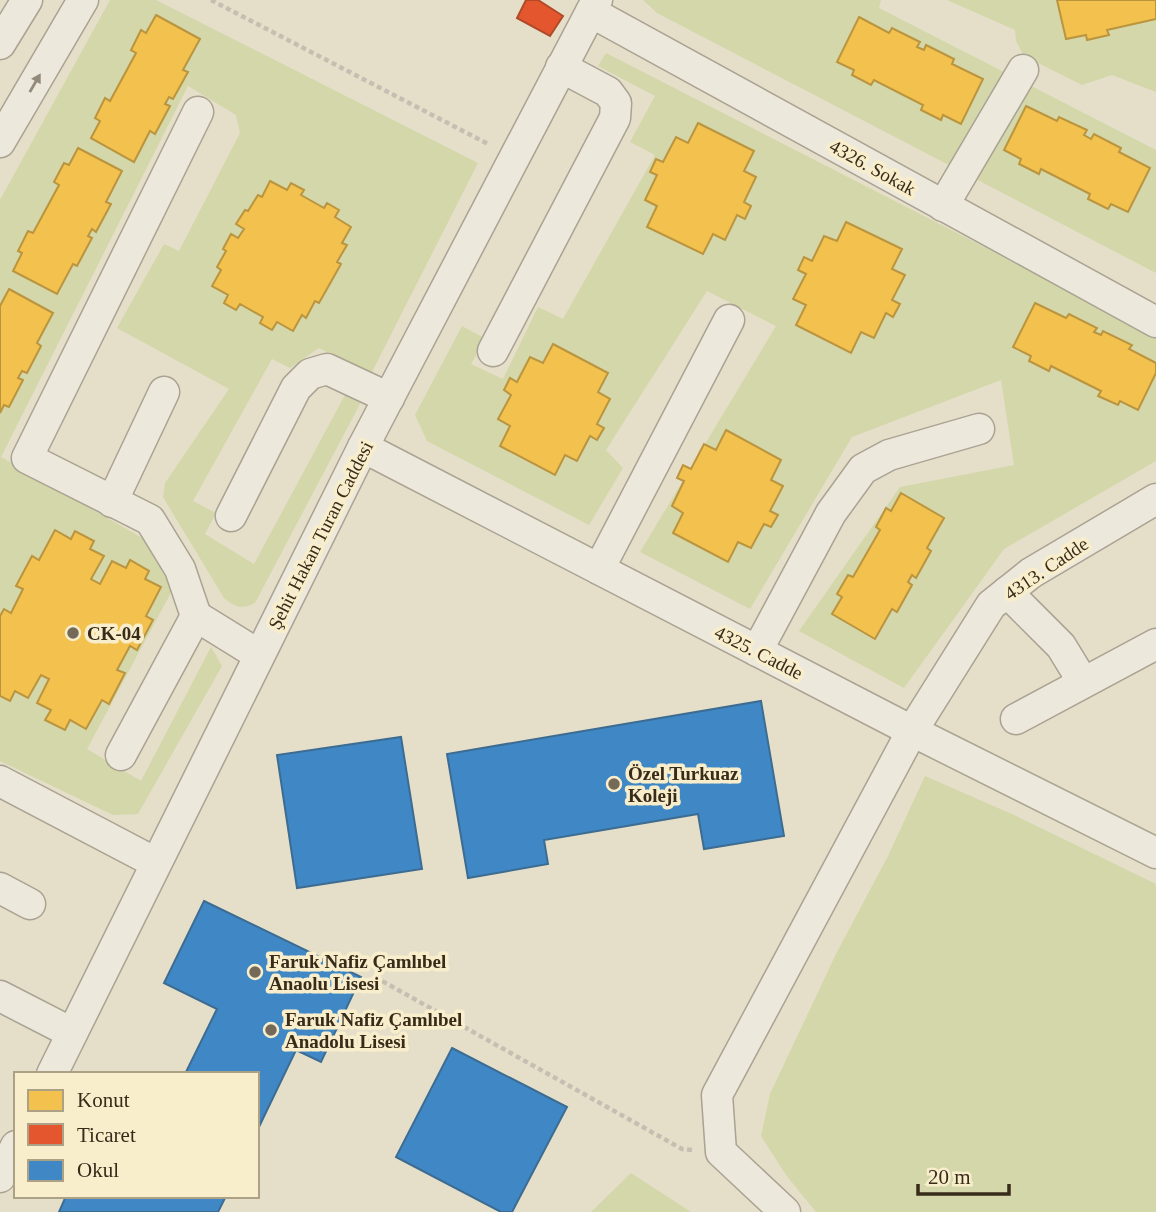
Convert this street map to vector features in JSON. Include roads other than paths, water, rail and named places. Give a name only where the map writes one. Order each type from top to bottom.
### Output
[{"type":"street","points":[[1,43],[27,0]]},
{"type":"street","points":[[0,142],[83,0]]},
{"type":"street","name":"Şehit Hakan Turan Caddesi","points":[[53,1072],[363,447],[594,6]]},
{"type":"street","name":"4326. Sokak","points":[[594,6],[943,206],[1156,322]]},
{"type":"street","points":[[493,351],[615,118],[615,103],[608,92],[561,67]]},
{"type":"street","points":[[943,206],[1023,70]]},
{"type":"street","points":[[198,112],[27,458],[150,520],[180,569],[196,616],[259,655]]},
{"type":"street","points":[[599,569],[729,320]]},
{"type":"street","points":[[231,516],[296,388],[310,373],[327,369],[389,398]]},
{"type":"street","points":[[112,502],[164,392]]},
{"type":"street","points":[[757,650],[831,513],[863,469],[889,455],[979,429]]},
{"type":"street","name":"4325. Cadde","points":[[363,447],[912,731],[1156,853]]},
{"type":"street","name":"4313. Cadde","points":[[785,1212],[721,1152],[718,1095],[912,731],[991,605],[1031,573],[1156,499]]},
{"type":"street","points":[[1007,592],[1061,646],[1083,682]]},
{"type":"street","points":[[121,755],[196,616]]},
{"type":"street","points":[[1016,719],[1156,644]]},
{"type":"street","points":[[0,781],[156,863]]},
{"type":"street","points":[[0,888],[30,904]]},
{"type":"street","points":[[0,996],[72,1033]]},
{"type":"street","points":[[0,1177],[14,1150]]},
{"type":"place","name":"CK-04","points":[[73,633]]},
{"type":"place","name":"Özel Turkuaz Koleji","points":[[614,784]]},
{"type":"place","name":"Faruk Nafiz Çamlıbel Anaolu Lisesi","points":[[255,972]]},
{"type":"place","name":"Faruk Nafiz Çamlıbel Anadolu Lisesi","points":[[271,1030]]}]
